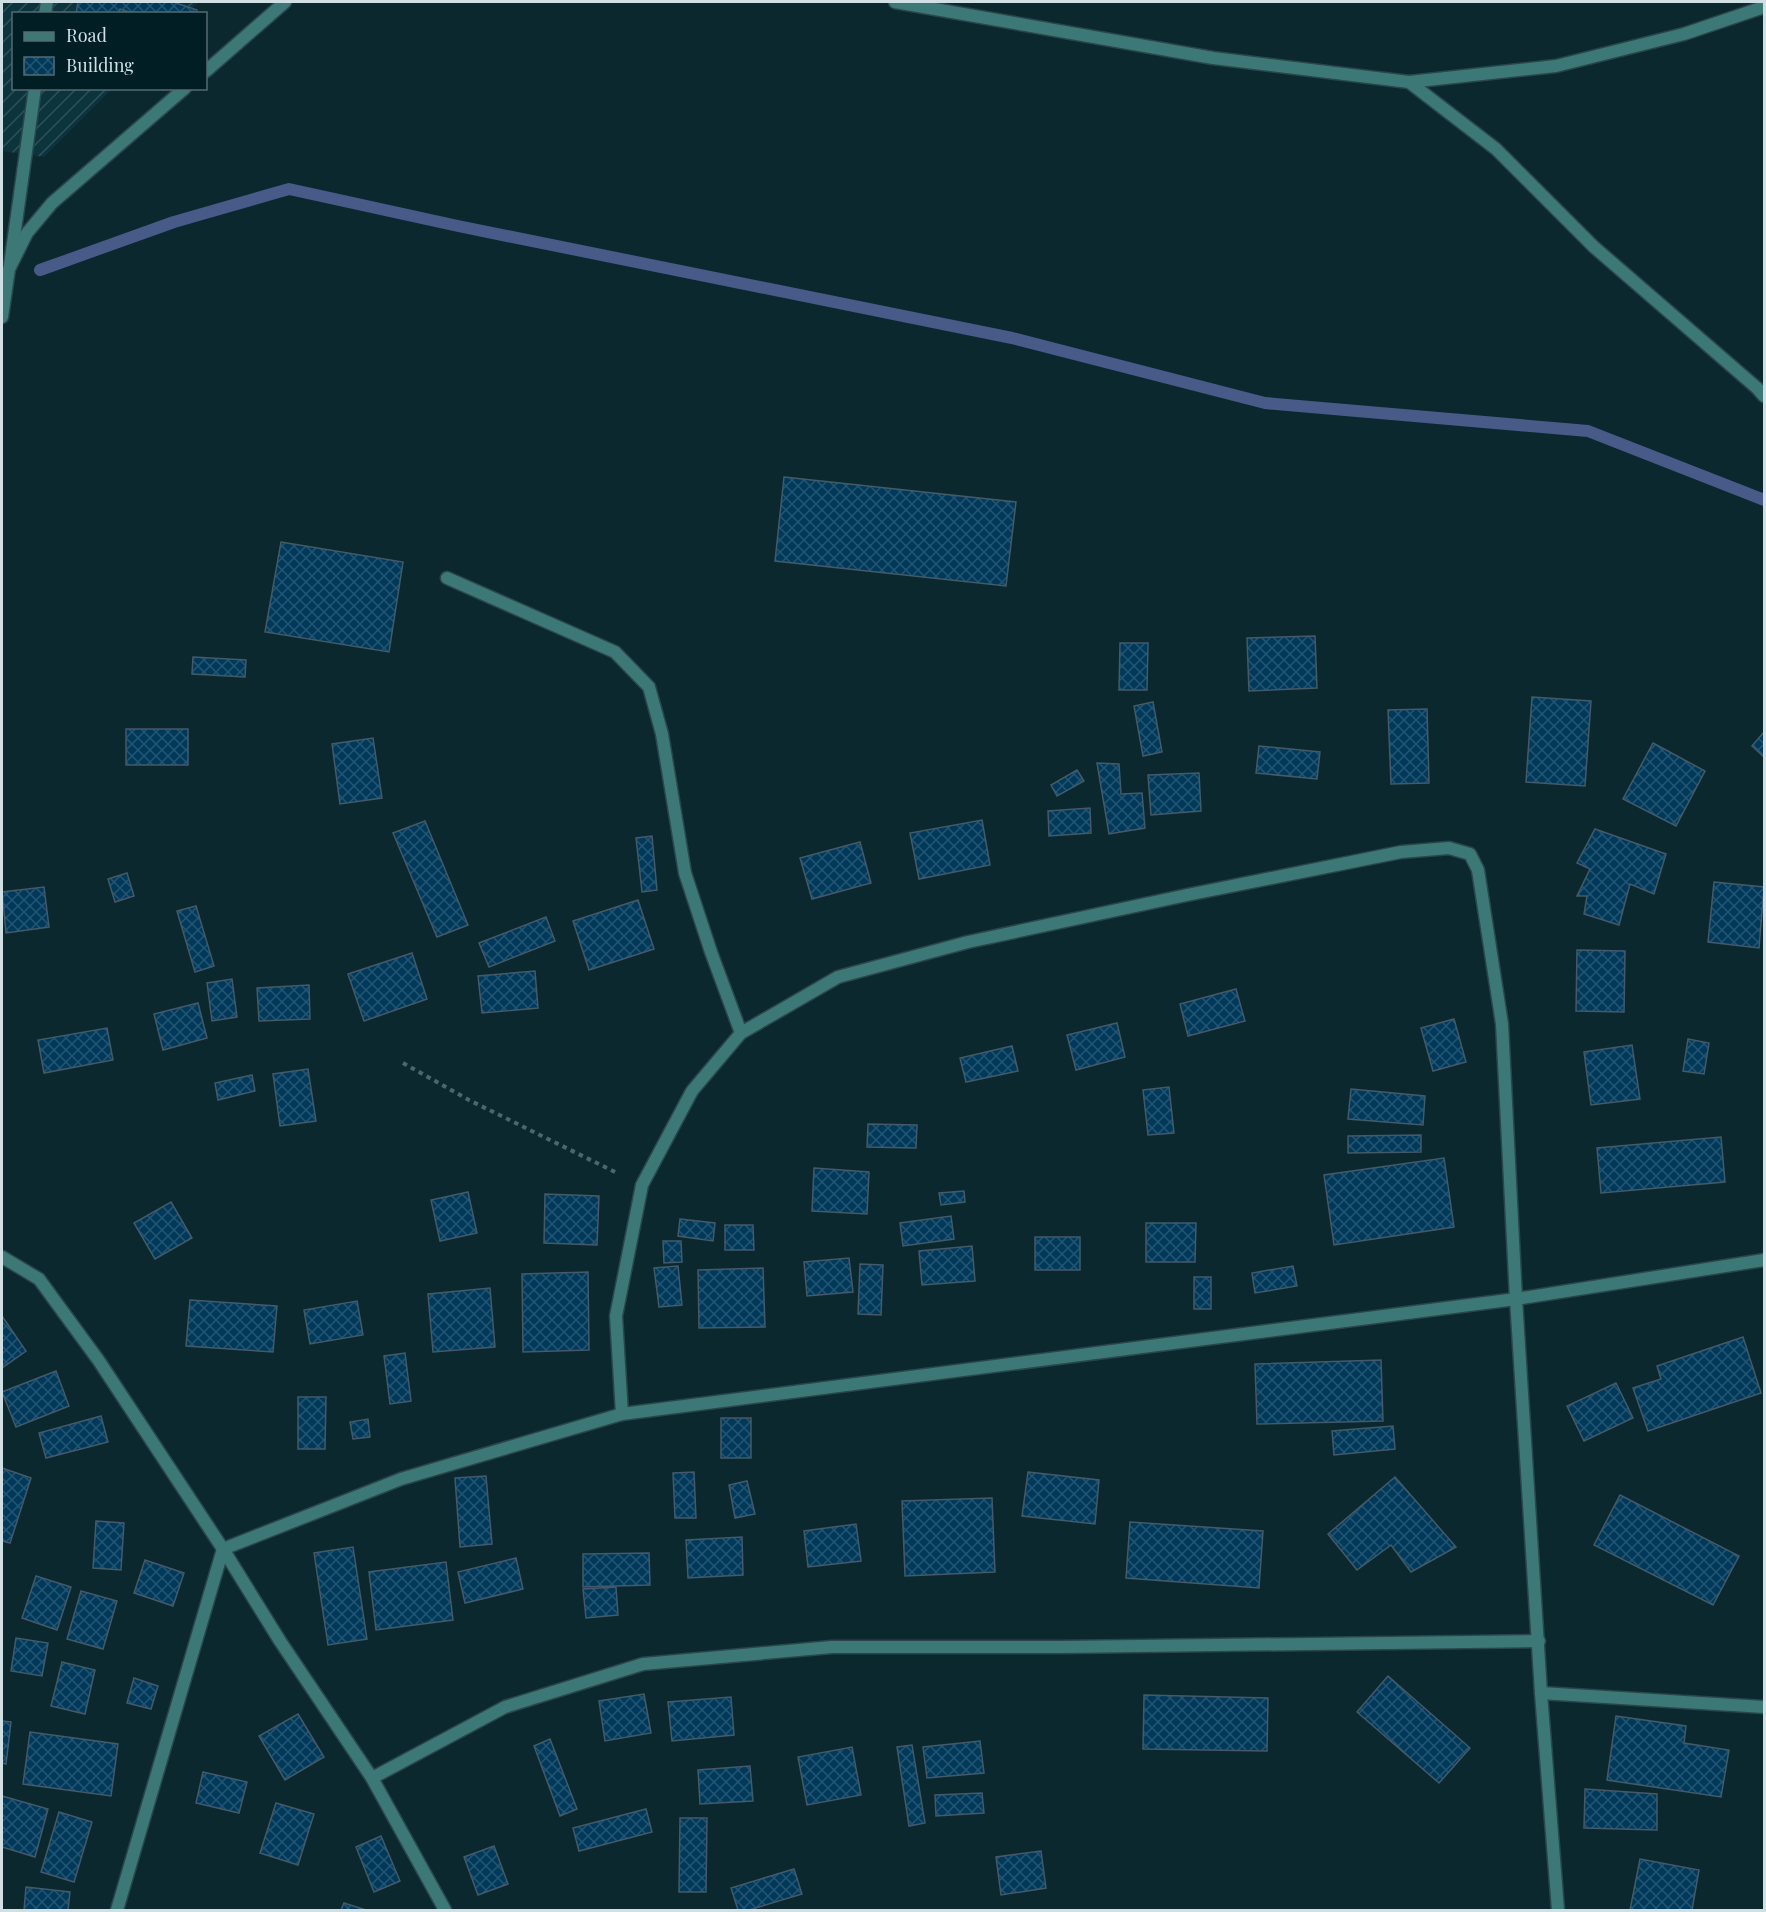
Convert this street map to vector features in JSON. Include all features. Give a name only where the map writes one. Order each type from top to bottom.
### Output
[{"type":"street","points":[[207,70],[285,2]]},
{"type":"street","points":[[895,2],[1213,58],[1409,82],[1556,66],[1684,34],[1764,7]]},
{"type":"street","points":[[1409,82],[1496,149],[1594,247],[1764,396]]},
{"type":"street","points":[[2,317],[35,90]]},
{"type":"street","points":[[9,269],[27,233],[52,203],[183,90]]},
{"type":"street","points":[[447,578],[615,652],[649,687],[662,734],[685,873],[741,1033]]},
{"type":"street","points":[[622,1414],[616,1316],[642,1185],[692,1092],[741,1033],[838,977],[968,942],[1401,852],[1449,848],[1470,854],[1478,870],[1502,1024],[1516,1299],[1541,1693],[1558,1911]]},
{"type":"street","points":[[2,1257],[39,1279],[99,1361],[223,1549],[280,1641],[372,1778],[445,1911]]},
{"type":"street","points":[[223,1549],[401,1479],[622,1414],[1516,1299],[1764,1260]]},
{"type":"street","points":[[117,1911],[223,1549]]},
{"type":"street","points":[[372,1778],[505,1707],[643,1664],[832,1647],[1063,1647],[1539,1641]]},
{"type":"street","points":[[1541,1693],[1764,1707]]},
{"type":"path","points":[[403,1063],[469,1100],[642,1185]]},
{"type":"shaded area","points":[[2,2],[199,2],[188,12],[12,12],[12,90],[111,90],[44,157],[2,151]]},
{"type":"building","points":[[78,2],[173,2],[197,10],[196,12],[129,12],[120,9],[119,12],[76,12]]},
{"type":"building","points":[[784,477],[1016,502],[1006,586],[775,561]]},
{"type":"building","points":[[281,542],[403,562],[389,652],[265,632]]},
{"type":"building","points":[[1315,636],[1317,688],[1249,691],[1247,638]]},
{"type":"building","points":[[1120,643],[1148,643],[1147,690],[1119,690]]},
{"type":"building","points":[[193,657],[246,660],[245,677],[192,674]]},
{"type":"building","points":[[1532,697],[1591,701],[1585,786],[1526,782]]},
{"type":"building","points":[[1153,702],[1162,752],[1143,756],[1134,706]]},
{"type":"building","points":[[1427,709],[1429,783],[1391,784],[1388,710]]},
{"type":"building","points":[[126,729],[188,729],[188,765],[126,765]]},
{"type":"building","points":[[1764,732],[1764,757],[1752,746]]},
{"type":"building","points":[[373,738],[382,798],[340,804],[332,744]]},
{"type":"building","points":[[1653,743],[1705,771],[1676,826],[1623,799]]},
{"type":"building","points":[[1259,746],[1320,752],[1317,779],[1256,773]]},
{"type":"building","points":[[1097,763],[1119,764],[1121,794],[1142,793],[1145,828],[1109,834]]},
{"type":"building","points":[[1077,770],[1084,781],[1057,796],[1051,785]]},
{"type":"building","points":[[1199,773],[1201,811],[1151,815],[1148,775]]},
{"type":"building","points":[[1090,808],[1091,833],[1049,836],[1048,811]]},
{"type":"building","points":[[982,820],[990,865],[919,879],[910,833]]},
{"type":"building","points":[[425,821],[468,925],[437,937],[393,833]]},
{"type":"building","points":[[1595,829],[1666,854],[1654,894],[1630,884],[1619,925],[1584,914],[1587,896],[1577,896],[1590,869],[1577,863]]},
{"type":"building","points":[[652,836],[657,890],[642,892],[636,838]]},
{"type":"building","points":[[860,842],[871,883],[812,899],[800,858]]},
{"type":"building","points":[[127,873],[134,896],[115,902],[108,879]]},
{"type":"building","points":[[1714,882],[1764,887],[1759,948],[1708,942]]},
{"type":"building","points":[[44,887],[49,927],[6,933],[2,892]]},
{"type":"building","points":[[638,900],[654,949],[589,970],[573,921]]},
{"type":"building","points":[[196,906],[214,966],[195,972],[177,911]]},
{"type":"building","points":[[546,917],[555,941],[489,967],[479,943]]},
{"type":"building","points":[[1577,950],[1625,951],[1624,1012],[1576,1011]]},
{"type":"building","points":[[412,953],[427,999],[364,1021],[348,974]]},
{"type":"building","points":[[535,971],[538,1008],[482,1013],[478,976]]},
{"type":"building","points":[[232,979],[237,1017],[212,1021],[207,983]]},
{"type":"building","points":[[309,985],[310,1019],[259,1021],[257,988]]},
{"type":"building","points":[[1236,989],[1245,1021],[1188,1036],[1180,1004]]},
{"type":"building","points":[[198,1003],[207,1038],[163,1050],[154,1014]]},
{"type":"building","points":[[1454,1019],[1466,1062],[1433,1071],[1421,1028]]},
{"type":"building","points":[[1117,1023],[1125,1057],[1076,1070],[1067,1035]]},
{"type":"building","points":[[107,1028],[113,1060],[44,1073],[38,1040]]},
{"type":"building","points":[[1688,1039],[1709,1043],[1704,1074],[1683,1071]]},
{"type":"building","points":[[1632,1045],[1640,1099],[1591,1105],[1584,1052]]},
{"type":"building","points":[[1012,1046],[1018,1071],[966,1082],[960,1058]]},
{"type":"building","points":[[308,1069],[316,1121],[280,1126],[273,1074]]},
{"type":"building","points":[[252,1075],[255,1091],[218,1100],[215,1083]]},
{"type":"building","points":[[1169,1087],[1174,1133],[1148,1135],[1143,1090]]},
{"type":"building","points":[[1351,1089],[1425,1096],[1423,1125],[1348,1119]]},
{"type":"building","points":[[868,1124],[917,1125],[916,1148],[867,1147]]},
{"type":"building","points":[[1421,1135],[1421,1152],[1348,1153],[1348,1136]]},
{"type":"building","points":[[1721,1137],[1725,1182],[1601,1193],[1597,1148]]},
{"type":"building","points":[[1444,1158],[1454,1227],[1334,1245],[1324,1175]]},
{"type":"building","points":[[814,1168],[869,1172],[867,1214],[812,1211]]},
{"type":"building","points":[[964,1191],[965,1202],[941,1205],[939,1193]]},
{"type":"building","points":[[468,1192],[477,1233],[440,1241],[431,1200]]},
{"type":"building","points":[[545,1194],[599,1196],[597,1245],[544,1243]]},
{"type":"building","points":[[171,1202],[192,1238],[155,1259],[134,1223]]},
{"type":"building","points":[[951,1216],[954,1239],[903,1246],[900,1223]]},
{"type":"building","points":[[680,1219],[715,1223],[713,1241],[678,1236]]},
{"type":"building","points":[[1146,1223],[1196,1223],[1195,1262],[1146,1262]]},
{"type":"building","points":[[725,1225],[753,1225],[754,1250],[725,1250]]},
{"type":"building","points":[[1035,1237],[1080,1237],[1080,1270],[1035,1270]]},
{"type":"building","points":[[663,1241],[681,1241],[682,1262],[664,1263]]},
{"type":"building","points":[[972,1246],[975,1281],[922,1285],[919,1251]]},
{"type":"building","points":[[849,1258],[853,1292],[807,1296],[804,1262]]},
{"type":"building","points":[[860,1264],[883,1265],[881,1315],[858,1314]]},
{"type":"building","points":[[678,1266],[682,1305],[659,1307],[654,1268]]},
{"type":"building","points":[[1293,1266],[1297,1286],[1255,1293],[1252,1273]]},
{"type":"building","points":[[763,1268],[765,1327],[699,1328],[698,1270]]},
{"type":"building","points":[[588,1272],[589,1350],[523,1352],[522,1274]]},
{"type":"building","points":[[1194,1277],[1211,1277],[1211,1309],[1194,1309]]},
{"type":"building","points":[[490,1288],[495,1347],[433,1352],[428,1294]]},
{"type":"building","points":[[190,1300],[277,1306],[273,1352],[186,1346]]},
{"type":"building","points":[[357,1301],[363,1335],[310,1344],[304,1310]]},
{"type":"building","points":[[2,1316],[26,1351],[2,1368]]},
{"type":"building","points":[[1743,1337],[1761,1393],[1648,1431],[1633,1388],[1661,1379],[1657,1366]]},
{"type":"building","points":[[405,1353],[411,1401],[390,1404],[384,1356]]},
{"type":"building","points":[[1381,1360],[1383,1421],[1257,1424],[1255,1364]]},
{"type":"building","points":[[56,1371],[69,1406],[16,1427],[2,1392]]},
{"type":"building","points":[[1616,1383],[1633,1418],[1584,1441],[1567,1406]]},
{"type":"building","points":[[298,1397],[326,1397],[325,1449],[298,1449]]},
{"type":"building","points":[[101,1416],[108,1442],[46,1458],[39,1433]]},
{"type":"building","points":[[721,1418],[751,1418],[751,1458],[721,1458]]},
{"type":"building","points":[[368,1419],[370,1437],[353,1439],[350,1422]]},
{"type":"building","points":[[1393,1426],[1395,1449],[1334,1455],[1332,1431]]},
{"type":"building","points":[[2,1468],[31,1478],[10,1543],[2,1541]]},
{"type":"building","points":[[694,1472],[696,1518],[675,1518],[673,1473]]},
{"type":"building","points":[[1028,1472],[1099,1480],[1095,1524],[1022,1516]]},
{"type":"building","points":[[486,1476],[492,1544],[460,1547],[455,1478]]},
{"type":"building","points":[[1395,1477],[1456,1547],[1411,1572],[1391,1545],[1357,1570],[1328,1534]]},
{"type":"building","points":[[747,1481],[755,1514],[735,1518],[729,1485]]},
{"type":"building","points":[[1620,1495],[1739,1556],[1713,1605],[1594,1545]]},
{"type":"building","points":[[992,1498],[995,1572],[905,1576],[902,1501]]},
{"type":"building","points":[[96,1521],[124,1523],[121,1570],[93,1568]]},
{"type":"building","points":[[1130,1522],[1263,1531],[1259,1588],[1126,1578]]},
{"type":"building","points":[[856,1524],[861,1561],[808,1567],[804,1531]]},
{"type":"building","points":[[742,1537],[743,1575],[688,1578],[686,1540]]},
{"type":"building","points":[[353,1547],[367,1639],[328,1645],[314,1553]]},
{"type":"building","points":[[649,1553],[650,1585],[583,1587],[583,1554]]},
{"type":"building","points":[[516,1558],[523,1589],[465,1603],[458,1572]]},
{"type":"building","points":[[145,1560],[184,1573],[173,1606],[134,1593]]},
{"type":"building","points":[[446,1562],[453,1620],[376,1630],[369,1572]]},
{"type":"building","points":[[36,1576],[71,1587],[57,1630],[22,1618]]},
{"type":"building","points":[[616,1587],[618,1615],[586,1618],[583,1589]]},
{"type":"building","points":[[81,1591],[117,1601],[103,1649],[67,1639]]},
{"type":"building","points":[[16,1638],[48,1643],[42,1676],[11,1671]]},
{"type":"building","points":[[62,1662],[95,1670],[85,1714],[51,1706]]},
{"type":"building","points":[[1388,1676],[1470,1748],[1439,1783],[1357,1712]]},
{"type":"building","points":[[134,1678],[158,1686],[151,1709],[127,1703]]},
{"type":"building","points":[[644,1694],[651,1733],[605,1741],[599,1701]]},
{"type":"building","points":[[1144,1695],[1268,1698],[1267,1751],[1143,1749]]},
{"type":"building","points":[[731,1697],[734,1735],[672,1741],[668,1702]]},
{"type":"building","points":[[298,1714],[324,1757],[285,1780],[259,1736]]},
{"type":"building","points":[[1616,1716],[1686,1726],[1684,1743],[1729,1750],[1721,1797],[1607,1780]]},
{"type":"building","points":[[2,1721],[11,1722],[6,1764],[2,1763]]},
{"type":"building","points":[[30,1732],[118,1744],[111,1796],[23,1784]]},
{"type":"building","points":[[550,1739],[577,1809],[560,1816],[534,1746]]},
{"type":"building","points":[[980,1741],[984,1773],[927,1778],[923,1747]]},
{"type":"building","points":[[912,1745],[925,1823],[909,1826],[897,1747]]},
{"type":"building","points":[[852,1747],[861,1795],[807,1805],[798,1757]]},
{"type":"building","points":[[750,1766],[753,1801],[700,1804],[698,1770]]},
{"type":"building","points":[[203,1772],[247,1782],[239,1813],[196,1803]]},
{"type":"building","points":[[1585,1789],[1657,1794],[1657,1830],[1584,1828]]},
{"type":"building","points":[[982,1793],[984,1813],[936,1816],[935,1795]]},
{"type":"building","points":[[2,1796],[48,1809],[35,1857],[2,1847]]},
{"type":"building","points":[[276,1803],[314,1814],[298,1865],[260,1853]]},
{"type":"building","points":[[646,1809],[652,1832],[579,1851],[573,1828]]},
{"type":"building","points":[[59,1812],[92,1822],[74,1882],[41,1872]]},
{"type":"building","points":[[680,1818],[707,1818],[706,1892],[679,1892]]},
{"type":"building","points":[[381,1836],[400,1881],[374,1892],[356,1847]]},
{"type":"building","points":[[494,1846],[508,1884],[478,1895],[464,1857]]},
{"type":"building","points":[[1041,1851],[1046,1888],[1001,1895],[996,1857]]},
{"type":"building","points":[[1640,1859],[1699,1870],[1692,1910],[1630,1910]]},
{"type":"building","points":[[794,1869],[802,1894],[749,1910],[738,1910],[731,1888]]},
{"type":"building","points":[[26,1887],[70,1892],[68,1910],[24,1910]]},
{"type":"building","points":[[344,1903],[366,1910],[341,1910]]},
{"type":"waterway","points":[[40,270],[174,222],[289,189],[458,226],[1012,338],[1265,403],[1588,431],[1764,500]]}]
